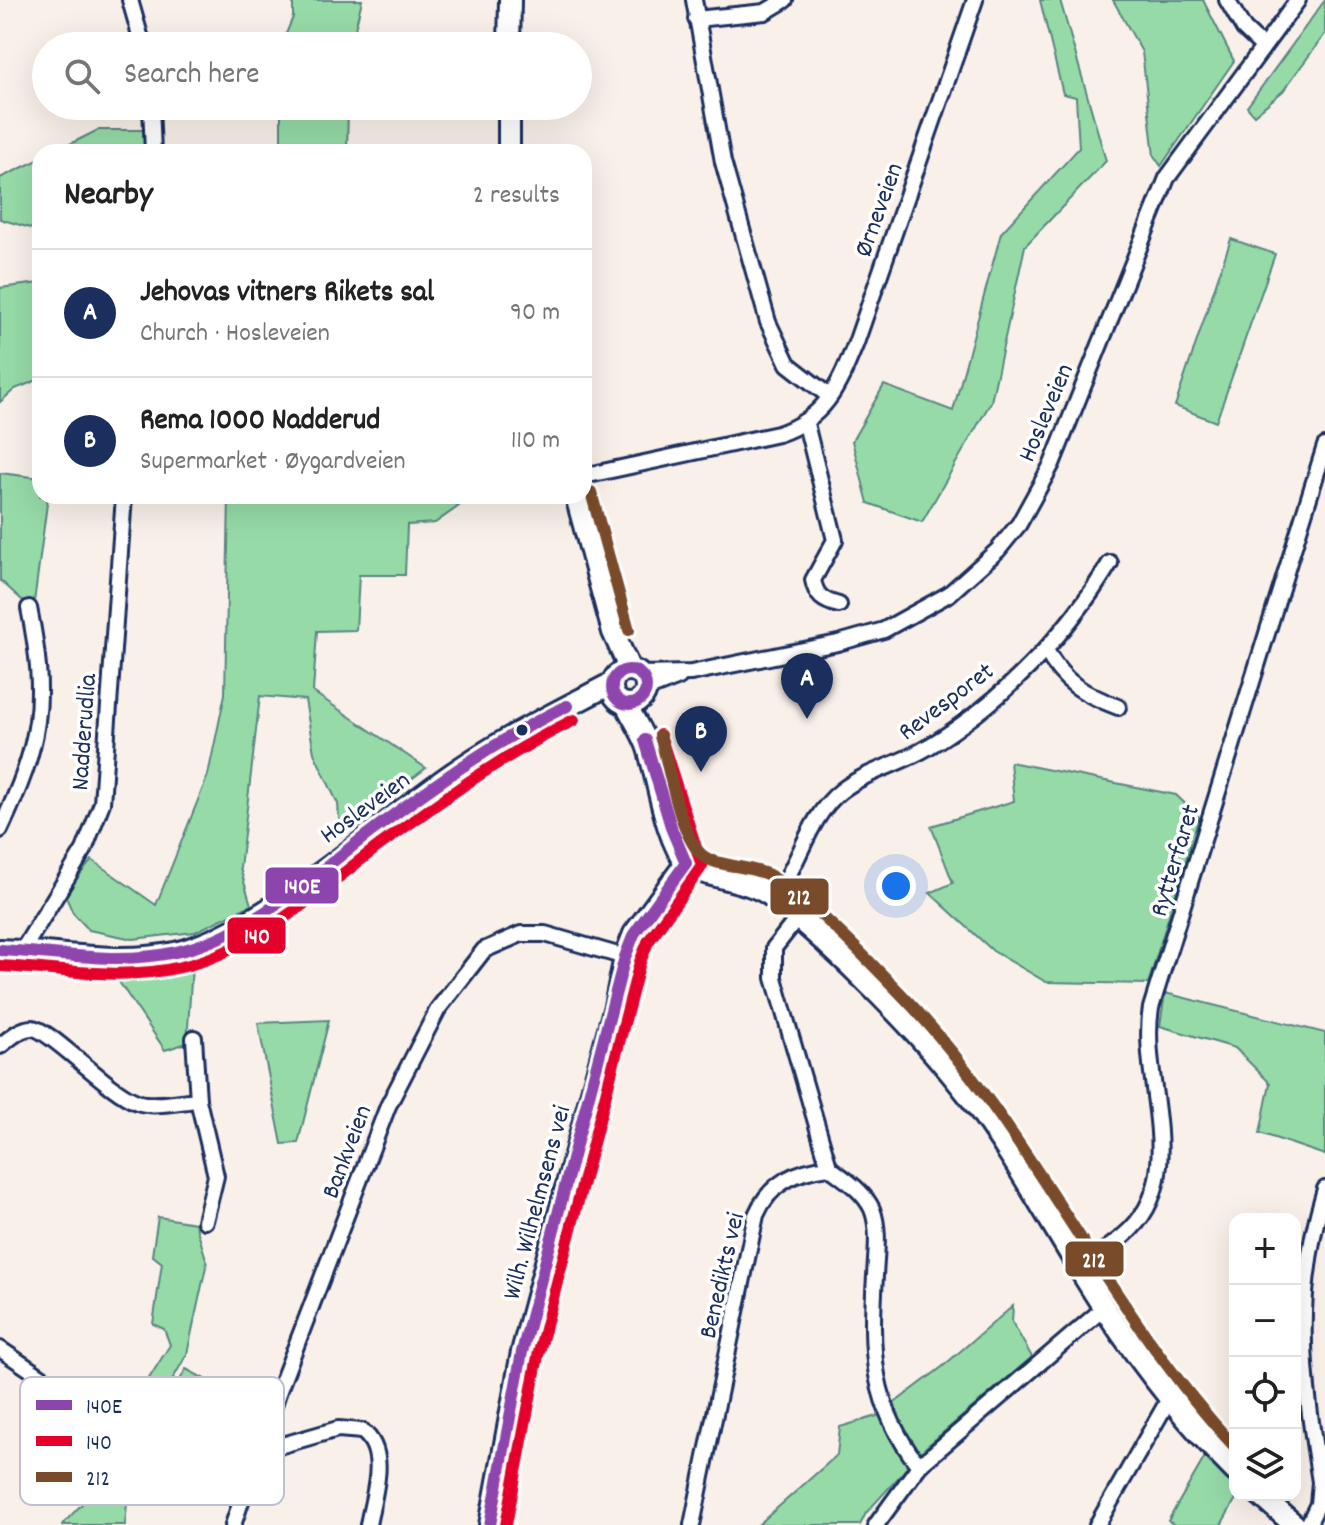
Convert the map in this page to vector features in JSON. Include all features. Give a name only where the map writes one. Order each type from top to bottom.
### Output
[{"type":"street","points":[[130,0],[139,32]]},
{"type":"street","points":[[509,32],[510,0]]},
{"type":"street","points":[[694,0],[723,162],[768,322],[788,364],[829,396]]},
{"type":"street","points":[[696,19],[765,12],[785,0]]},
{"type":"street","name":"Ørneveien","points":[[806,424],[829,396],[856,343],[975,0]]},
{"type":"street","points":[[1227,0],[1244,29],[1262,46]]},
{"type":"street","name":"Hosleveien","points":[[0,950],[140,957],[177,952],[206,943],[275,902],[472,759],[567,706],[628,688],[838,643],[884,630],[949,594],[998,550],[1019,524],[1052,464],[1167,178],[1298,0]]},
{"type":"street","points":[[152,120],[153,144]]},
{"type":"street","points":[[509,120],[509,144]]},
{"type":"street","points":[[592,474],[778,434],[806,424],[835,540],[813,580],[816,594],[827,602],[839,605]]},
{"type":"street","name":"Rytterfaret","points":[[1081,1267],[1131,1229],[1146,1210],[1154,1189],[1160,1156],[1147,1030],[1151,1008],[1325,446]]},
{"type":"street","name":"Nadderudlia","points":[[22,951],[44,909],[84,850],[102,803],[123,504]]},
{"type":"street","points":[[578,504],[628,688],[672,830],[691,867],[744,880],[774,898],[888,1005],[969,1096],[1081,1267],[1104,1308],[1169,1399],[1229,1464]]},
{"type":"street","name":"Revesporet","points":[[774,898],[790,874],[813,826],[842,790],[945,737],[1046,650],[1073,618],[1110,563]]},
{"type":"street","points":[[0,830],[26,771],[41,706],[42,678],[29,608]]},
{"type":"street","points":[[1046,650],[1054,667],[1077,689],[1118,707]]},
{"type":"street","name":"Wilh. Wilhelmsens vei","points":[[490,1525],[522,1352],[615,1006],[625,957],[634,934],[691,867]]},
{"type":"street","points":[[796,920],[774,948],[774,978],[829,1167],[862,1193],[876,1220],[871,1357],[887,1413],[919,1466]]},
{"type":"street","name":"Bankveien","points":[[284,1384],[403,1071],[438,1009],[466,969],[484,950],[501,941],[533,933],[581,942],[625,957]]},
{"type":"street","points":[[0,1046],[18,1032],[33,1028],[47,1033],[82,1067],[138,1103],[198,1100]]},
{"type":"street","points":[[194,1038],[198,1100],[216,1176],[205,1221]]},
{"type":"street","name":"Benedikts vei","points":[[692,1525],[756,1215],[763,1200],[793,1174],[829,1167]]},
{"type":"street","points":[[1308,1525],[1318,1504],[1320,1482],[1301,1333],[1308,1259],[1325,1189]]},
{"type":"street","points":[[876,1525],[919,1466],[1104,1308]]},
{"type":"street","points":[[0,1349],[42,1377]]},
{"type":"street","points":[[1097,1525],[1169,1399]]},
{"type":"street","points":[[284,1445],[338,1429],[362,1431],[377,1447],[378,1459],[368,1525]]},
{"type":"street","points":[[1267,1501],[1295,1525]]},
{"type":"street","name":"Bankveien","points":[[233,1525],[240,1505]]},
{"type":"green space","points":[[293,0],[362,0],[354,32],[287,32],[293,17]]},
{"type":"green space","points":[[1040,0],[1060,0],[1106,161],[1025,246],[991,402],[922,522],[868,503],[852,441],[884,385],[953,411],[1001,233],[1079,148],[1076,97],[1063,94]]},
{"type":"green space","points":[[1113,0],[1203,0],[1234,61],[1161,166],[1154,156],[1142,52]]},
{"type":"green space","points":[[1325,0],[1325,34],[1283,91],[1254,115],[1247,107]]},
{"type":"green space","points":[[281,120],[348,120],[347,144],[281,144]]},
{"type":"green space","points":[[98,130],[151,130],[152,144],[70,144]]},
{"type":"green space","points":[[32,163],[32,229],[0,219],[0,178]]},
{"type":"green space","points":[[1231,239],[1275,254],[1216,422],[1175,406]]},
{"type":"green space","points":[[32,284],[32,382],[15,389],[0,402],[0,288]]},
{"type":"green space","points":[[0,473],[32,477],[32,504],[47,504],[33,610],[0,580]]},
{"type":"green space","points":[[229,504],[459,506],[435,523],[407,525],[405,575],[359,575],[356,630],[317,631],[313,692],[426,768],[340,833],[338,804],[314,753],[305,700],[260,696],[240,868],[251,905],[195,932],[133,939],[89,930],[73,913],[64,893],[92,860],[156,905],[208,775],[225,694]]},
{"type":"green space","points":[[1010,762],[1176,795],[1199,817],[1148,984],[1046,982],[993,951],[930,893],[953,883],[931,826],[1014,801]]},
{"type":"green space","points":[[192,966],[187,1043],[165,1050],[113,973],[165,975]]},
{"type":"green space","points":[[1165,993],[1325,1033],[1325,1155],[1260,1133],[1270,1083],[1235,1048],[1160,1026]]},
{"type":"green space","points":[[329,1020],[298,1143],[282,1144],[258,1023]]},
{"type":"green space","points":[[158,1217],[195,1223],[207,1262],[187,1354],[174,1377],[150,1377],[170,1345],[164,1329],[153,1324],[162,1263],[152,1255]]},
{"type":"green space","points":[[1013,1306],[1012,1322],[1032,1357],[926,1447],[866,1513],[860,1525],[758,1525],[837,1455],[840,1427],[877,1416],[942,1367]]},
{"type":"green space","points":[[186,1369],[201,1377],[182,1377]]},
{"type":"green space","points":[[1206,1455],[1229,1478],[1229,1501],[1235,1501],[1221,1525],[1175,1525],[1168,1521]]},
{"type":"green space","points":[[81,1505],[127,1505],[125,1525],[62,1525]]},
{"type":"transit line","name":"212","points":[[592,496],[629,630]]},
{"type":"transit line","name":"140E","points":[[629,670],[641,675],[646,687],[641,699],[629,704],[617,699],[612,687],[617,675],[629,670]]},
{"type":"transit line","name":"140E","points":[[0,950],[133,958],[176,952],[230,933],[280,902],[443,780],[516,733],[567,706]]},
{"type":"transit line","name":"140","points":[[0,966],[136,973],[181,967],[234,948],[284,918],[376,848],[497,763],[574,720]]},
{"type":"transit line","name":"140","points":[[506,1525],[538,1356],[640,962],[648,942],[702,866],[660,735]]},
{"type":"transit line","name":"212","points":[[660,736],[681,816],[702,855],[724,864],[763,872],[787,887],[839,931],[901,994],[948,1047],[991,1103],[1147,1337],[1189,1394],[1229,1440]]},
{"type":"transit line","name":"140E","points":[[490,1525],[522,1352],[625,957],[634,934],[686,863],[672,830],[645,740]]},
{"type":"place","name":"Jehovas vitners Rikets sal","points":[[807,719]]},
{"type":"place","name":"Rema 1000 Nadderud","points":[[701,772]]}]
